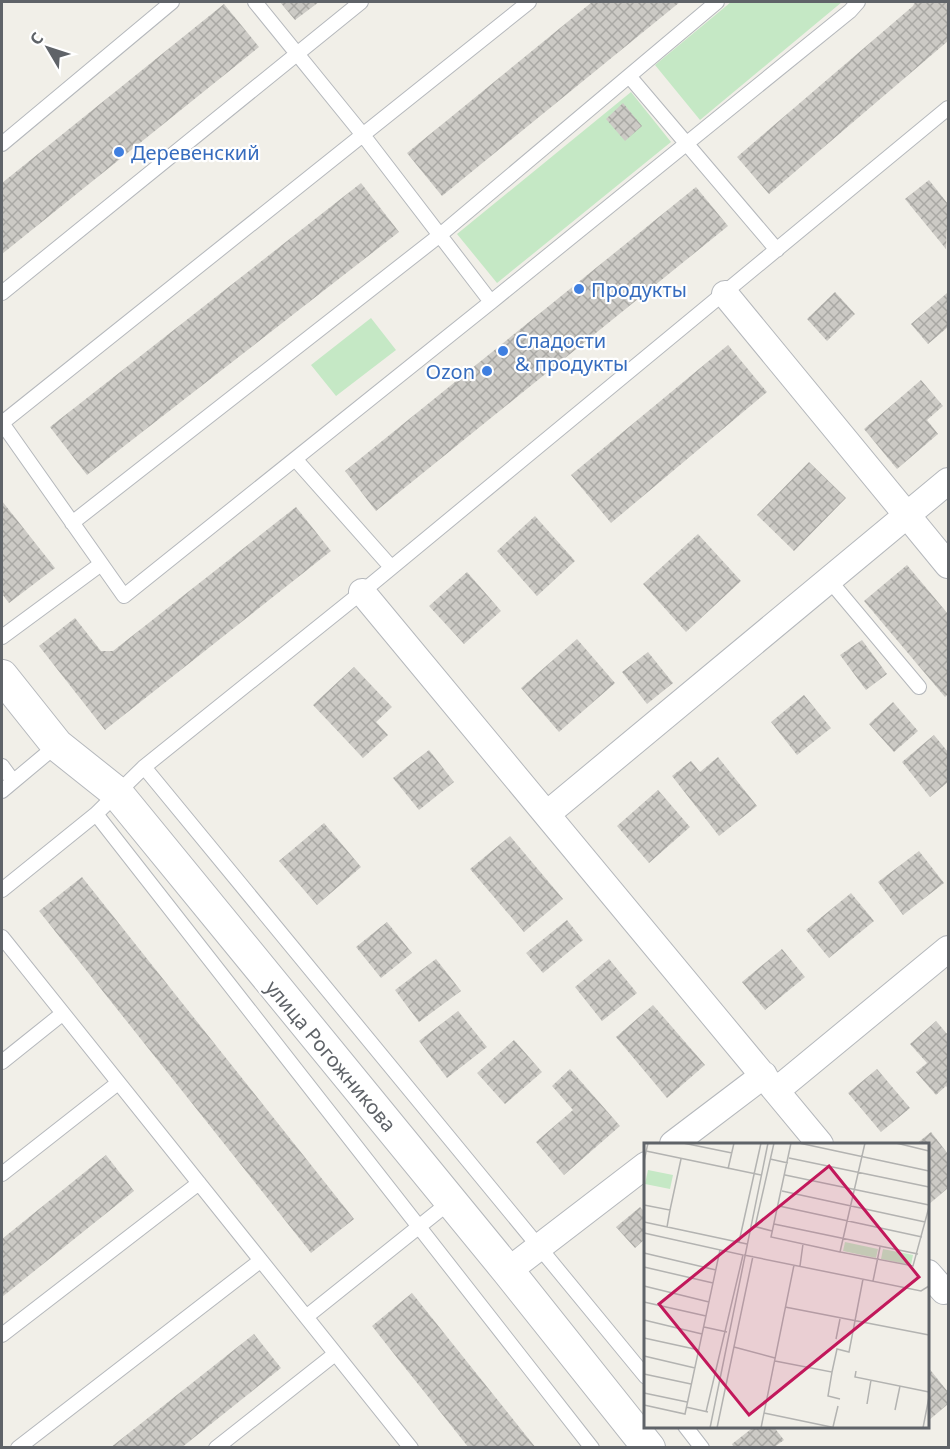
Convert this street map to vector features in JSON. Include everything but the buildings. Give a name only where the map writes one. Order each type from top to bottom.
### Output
[{"type":"street","points":[[724,294],[948,565]]},
{"type":"street","points":[[547,814],[948,482]]},
{"type":"street","points":[[362,592],[819,1143]]},
{"type":"street","name":"улица Рогожникова","points":[[2,676],[57,746],[451,1201],[649,1448]]},
{"type":"street","points":[[675,1143],[770,1083],[948,949]]},
{"type":"street","points":[[508,1271],[644,1166]]},
{"type":"lane","points":[[2,144],[172,2]]},
{"type":"lane","points":[[255,2],[363,135],[491,302]]},
{"type":"lane","points":[[2,293],[361,2]]},
{"type":"lane","points":[[529,2],[2,423],[124,596],[688,144],[858,2]]},
{"type":"lane","points":[[72,523],[440,235],[717,2]]},
{"type":"lane","points":[[629,76],[777,250]]},
{"type":"lane","points":[[2,890],[106,803],[144,766],[362,592],[948,108]]},
{"type":"lane","points":[[296,460],[391,567]]},
{"type":"lane","points":[[3,634],[101,564]]},
{"type":"lane","points":[[830,581],[919,687]]},
{"type":"lane","points":[[2,791],[57,746]]},
{"type":"lane","points":[[2,766],[13,781]]},
{"type":"lane","points":[[144,766],[644,1376]]},
{"type":"lane","points":[[106,803],[419,1227],[592,1448]]},
{"type":"lane","points":[[2,937],[306,1317],[402,1445]]},
{"type":"lane","points":[[2,1062],[62,1014]]},
{"type":"lane","points":[[2,1174],[118,1083]]},
{"type":"lane","points":[[2,1335],[199,1183]]},
{"type":"lane","points":[[306,1317],[451,1201]]},
{"type":"lane","points":[[18,1448],[260,1261]]},
{"type":"lane","points":[[216,1448],[335,1354]]},
{"type":"lane","points":[[687,1428],[702,1448]]},
{"type":"green space","points":[[731,2],[842,2],[700,120],[655,65]]},
{"type":"green space","points":[[631,92],[671,142],[497,283],[457,234]]},
{"type":"green space","points":[[371,318],[396,350],[336,396],[311,365]]},
{"type":"place","name":"Деревенский","points":[[119,152]]},
{"type":"place","name":"Продукты","points":[[579,289]]},
{"type":"place","name":"Сладости & продукты","points":[[503,351]]},
{"type":"place","name":"Ozon","points":[[487,371]]}]
